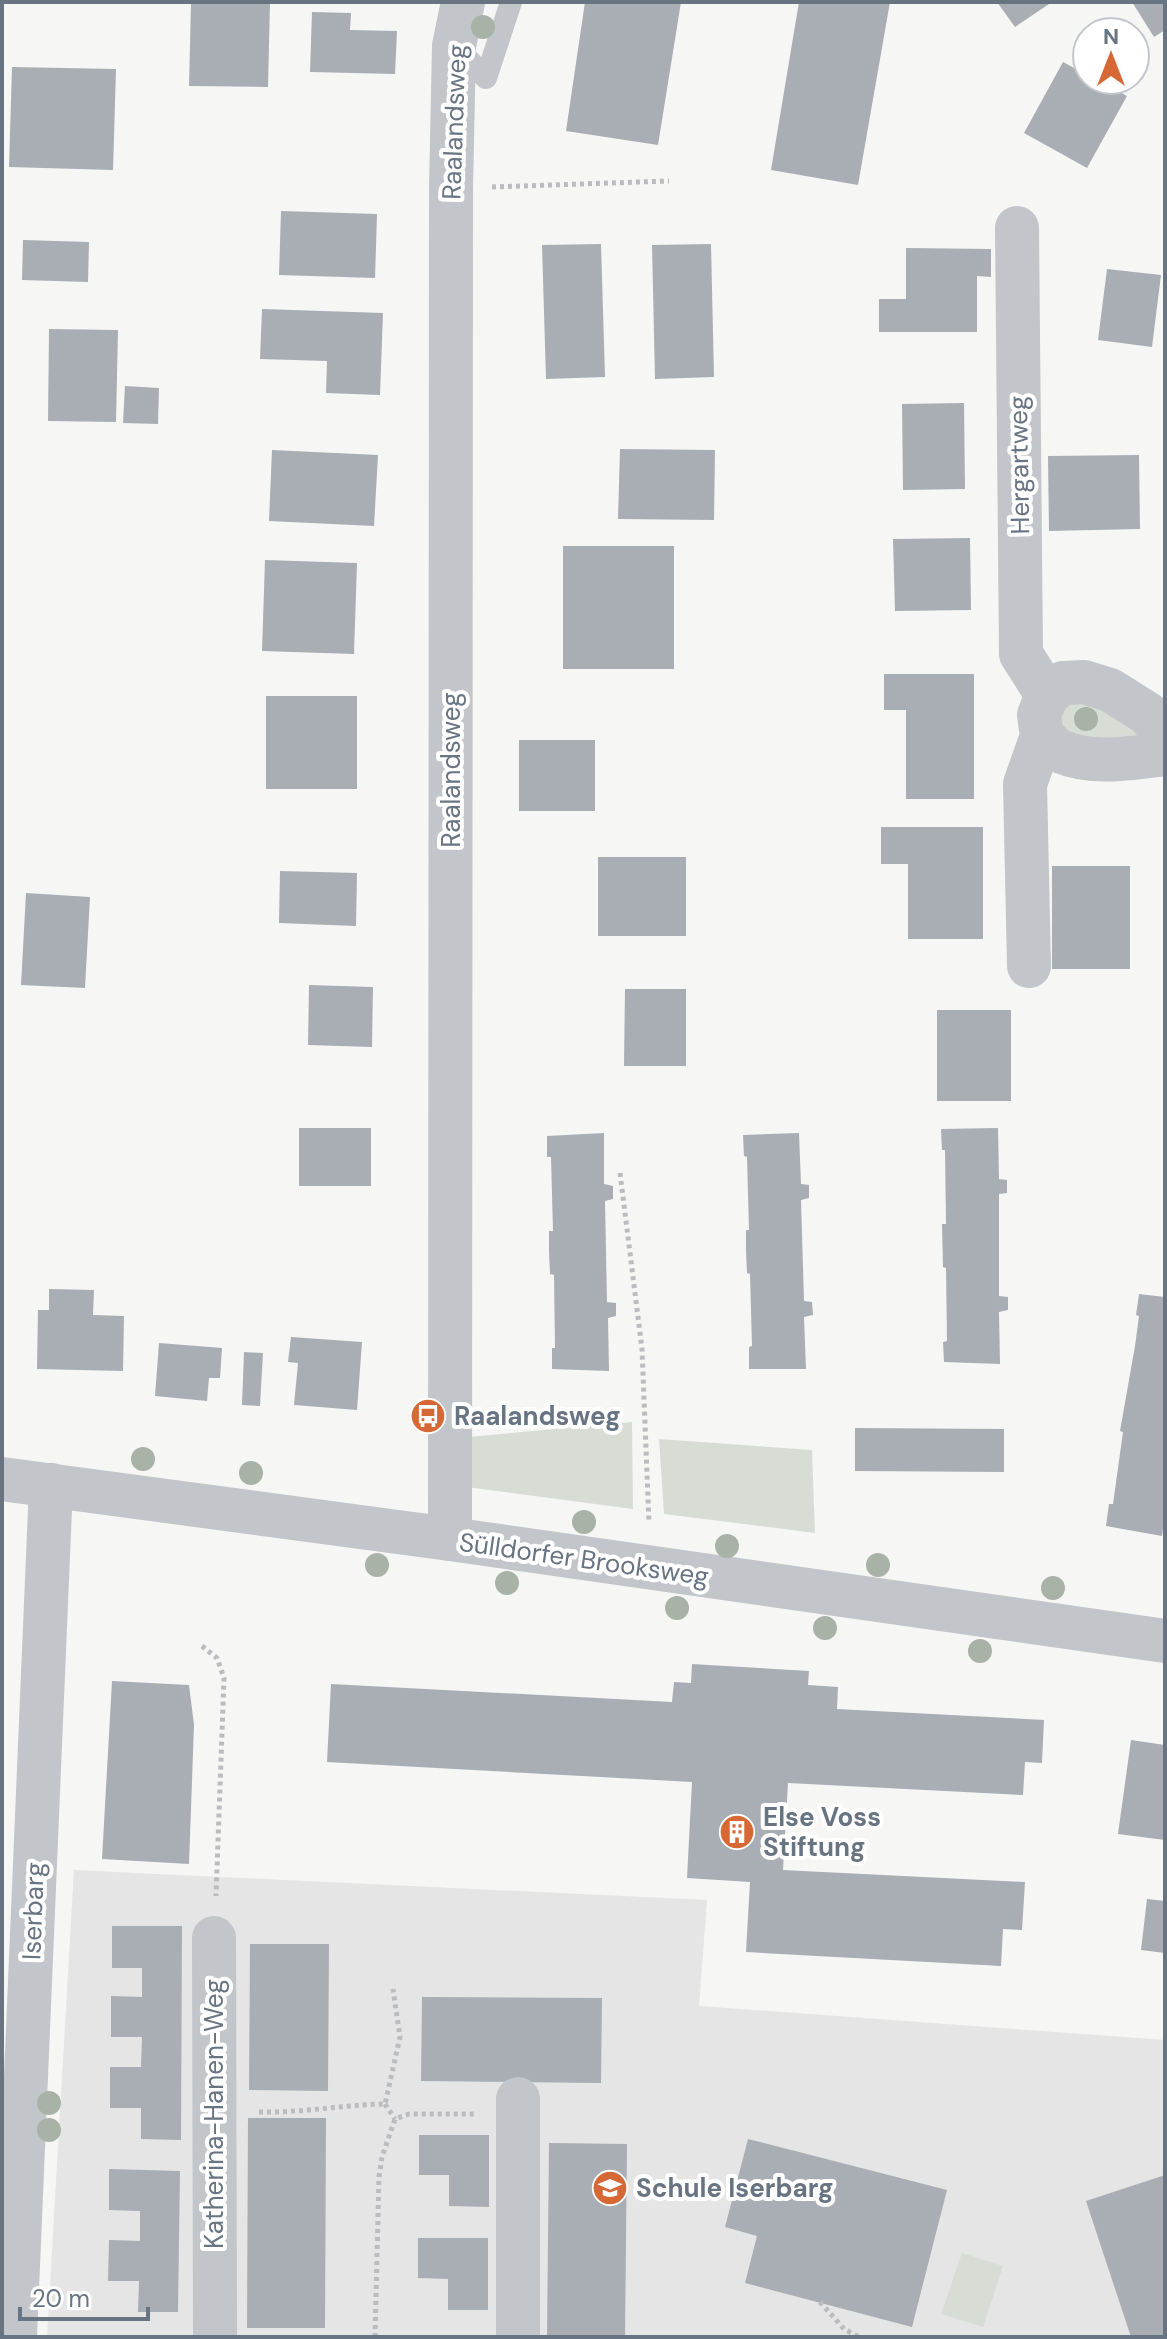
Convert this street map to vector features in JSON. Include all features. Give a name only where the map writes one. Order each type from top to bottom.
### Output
[{"type":"street","name":"Raalandsweg","points":[[450,1539],[451,189],[454,46],[463,2]]},
{"type":"street","name":"Hergartweg","points":[[1017,228],[1021,654],[1059,751],[1081,758],[1136,758],[1165,754]]},
{"type":"street","points":[[1029,966],[1025,784],[1045,715],[1063,683],[1084,682],[1110,690],[1148,714],[1165,734]]},
{"type":"street","name":"Sülldorfer Brooksweg","points":[[2,1479],[1165,1641]]},
{"type":"street","name":"Iserbarg","points":[[15,2337],[51,1485]]},
{"type":"street","name":"Katherina-Hanen-Weg","points":[[214,1938],[215,2337]]},
{"type":"street","points":[[518,2107],[518,2337]]},
{"type":"lane","points":[[454,46],[486,78],[511,2]]},
{"type":"path","points":[[451,189],[669,181]]},
{"type":"path","points":[[620,1173],[642,1349],[650,1569]]},
{"type":"path","points":[[202,1646],[217,1658],[224,1678],[214,1938]]},
{"type":"path","points":[[393,1989],[400,2037],[385,2104],[395,2119]]},
{"type":"path","points":[[214,2112],[302,2113],[337,2106],[385,2104]]},
{"type":"path","points":[[395,2119],[409,2114],[518,2107]]},
{"type":"path","points":[[375,2337],[379,2177],[382,2157],[395,2119]]},
{"type":"path","points":[[820,2302],[844,2329],[859,2337]]},
{"type":"shaded area","points":[[1074,698],[1135,723],[1139,739],[1077,738],[1061,725],[1059,713]]},
{"type":"shaded area","points":[[632,1422],[633,1509],[467,1487],[468,1437]]},
{"type":"shaded area","points":[[659,1439],[812,1450],[815,1533],[664,1514]]},
{"type":"shaded area","name":"Schule Iserbarg","points":[[74,1870],[707,1900],[699,2006],[1165,2040],[1165,2337],[47,2337]]},
{"type":"shaded area","points":[[962,2253],[1003,2266],[983,2327],[941,2314]]},
{"type":"building","points":[[191,2],[270,2],[268,87],[189,86]]},
{"type":"building","points":[[585,2],[681,2],[658,145],[566,131]]},
{"type":"building","points":[[799,2],[890,2],[858,185],[771,170]]},
{"type":"building","points":[[997,2],[1052,2],[1015,27]]},
{"type":"building","points":[[1132,2],[1165,2],[1165,30],[1154,37],[1151,16],[1141,16]]},
{"type":"building","points":[[312,12],[351,13],[350,30],[397,31],[395,74],[310,72]]},
{"type":"building","points":[[1063,62],[1071,66],[1071,96],[1127,96],[1087,168],[1024,133]]},
{"type":"building","points":[[12,67],[116,69],[113,170],[9,167]]},
{"type":"building","points":[[281,211],[377,214],[375,278],[279,275]]},
{"type":"building","points":[[23,240],[89,242],[88,282],[22,280]]},
{"type":"building","points":[[601,244],[605,377],[546,379],[542,245]]},
{"type":"building","points":[[711,244],[714,377],[655,379],[652,245]]},
{"type":"building","points":[[906,248],[991,249],[991,277],[977,276],[977,332],[879,332],[879,299],[906,299]]},
{"type":"building","points":[[1107,269],[1161,275],[1152,347],[1098,340]]},
{"type":"building","points":[[262,309],[383,313],[380,395],[326,393],[327,361],[260,359]]},
{"type":"building","points":[[49,329],[118,330],[116,422],[48,421]]},
{"type":"building","points":[[125,386],[159,388],[158,424],[123,423]]},
{"type":"building","points":[[964,403],[965,489],[903,490],[902,404]]},
{"type":"building","points":[[620,449],[715,450],[714,520],[618,519]]},
{"type":"building","points":[[272,450],[378,455],[374,526],[269,521]]},
{"type":"building","points":[[1139,455],[1140,529],[1049,531],[1048,456]]},
{"type":"building","points":[[970,538],[971,610],[895,611],[893,539]]},
{"type":"building","points":[[563,546],[674,546],[674,669],[563,669]]},
{"type":"building","points":[[265,560],[357,563],[354,654],[262,651]]},
{"type":"building","points":[[884,674],[974,674],[974,799],[906,799],[906,710],[884,710]]},
{"type":"building","points":[[266,696],[357,696],[357,789],[266,789]]},
{"type":"building","points":[[519,740],[595,740],[595,811],[519,811]]},
{"type":"building","points":[[881,827],[983,827],[983,939],[908,939],[908,864],[881,864]]},
{"type":"building","points":[[598,857],[686,857],[686,936],[598,936]]},
{"type":"building","points":[[1052,866],[1130,866],[1130,969],[1052,969]]},
{"type":"building","points":[[280,871],[357,873],[356,926],[279,923]]},
{"type":"building","points":[[26,893],[90,897],[85,988],[21,985]]},
{"type":"building","points":[[309,985],[373,987],[372,1047],[308,1045]]},
{"type":"building","points":[[625,989],[686,989],[686,1066],[624,1066]]},
{"type":"building","points":[[937,1010],[1011,1010],[1011,1101],[937,1101]]},
{"type":"building","points":[[299,1128],[371,1128],[371,1186],[299,1186]]},
{"type":"building","points":[[998,1128],[999,1179],[1007,1180],[1007,1193],[999,1194],[999,1296],[1008,1297],[1008,1310],[999,1312],[1000,1364],[944,1362],[943,1342],[947,1341],[946,1268],[943,1267],[942,1224],[946,1224],[945,1150],[942,1150],[941,1129]]},
{"type":"building","points":[[604,1133],[604,1184],[613,1186],[613,1199],[605,1201],[607,1302],[616,1303],[616,1316],[608,1318],[609,1371],[552,1369],[552,1348],[555,1348],[554,1275],[550,1274],[549,1231],[553,1231],[551,1157],[547,1157],[547,1136]]},
{"type":"building","points":[[799,1133],[801,1184],[809,1185],[809,1198],[801,1200],[804,1301],[812,1302],[813,1315],[804,1317],[806,1369],[749,1369],[749,1347],[752,1346],[750,1274],[747,1273],[746,1251],[746,1230],[749,1230],[747,1157],[744,1156],[743,1135]]},
{"type":"building","points":[[49,1289],[94,1290],[93,1315],[124,1316],[123,1371],[37,1369],[38,1310],[49,1310]]},
{"type":"building","points":[[1139,1294],[1165,1297],[1165,1513],[1162,1536],[1106,1526],[1109,1504],[1113,1504],[1123,1432],[1120,1431],[1139,1316],[1136,1315]]},
{"type":"building","points":[[291,1337],[362,1342],[357,1410],[294,1405],[298,1363],[288,1362]]},
{"type":"building","points":[[159,1343],[222,1348],[220,1378],[209,1378],[207,1401],[155,1396]]},
{"type":"building","points":[[244,1352],[263,1353],[260,1406],[242,1405]]},
{"type":"building","points":[[855,1428],[1004,1429],[1004,1472],[855,1471]]},
{"type":"building","name":"Else Voss Stiftung","points":[[692,1664],[809,1671],[808,1685],[838,1687],[837,1709],[1044,1720],[1042,1763],[1025,1762],[1023,1795],[788,1783],[783,1870],[1025,1882],[1022,1930],[1003,1929],[1001,1966],[746,1952],[750,1882],[687,1878],[692,1782],[327,1762],[331,1684],[672,1702],[674,1682],[691,1683]]},
{"type":"building","points":[[112,1681],[189,1685],[194,1725],[189,1864],[102,1859]]},
{"type":"building","points":[[1131,1740],[1165,1745],[1165,1840],[1118,1834]]},
{"type":"building","points":[[1147,1899],[1165,1901],[1165,1953],[1141,1950]]},
{"type":"building","points":[[112,1926],[182,1926],[181,2140],[141,2139],[141,2108],[110,2108],[110,2067],[141,2067],[142,2037],[111,2037],[111,1996],[142,1997],[142,1968],[112,1968]]},
{"type":"building","points":[[250,1944],[329,1944],[328,2091],[249,2090]]},
{"type":"building","points":[[422,1997],[602,1998],[601,2083],[421,2081]]},
{"type":"building","points":[[248,2118],[326,2118],[325,2328],[247,2328]]},
{"type":"building","points":[[419,2135],[489,2135],[489,2207],[449,2206],[449,2175],[419,2175]]},
{"type":"building","points":[[748,2139],[947,2190],[912,2327],[745,2283],[757,2236],[725,2227]]},
{"type":"building","points":[[549,2143],[627,2144],[625,2337],[547,2337]]},
{"type":"building","points":[[109,2169],[180,2171],[178,2312],[138,2312],[139,2281],[108,2281],[109,2240],[140,2241],[140,2211],[109,2210]]},
{"type":"building","points":[[1165,2175],[1165,2337],[1131,2337],[1086,2201]]},
{"type":"building","points":[[418,2238],[488,2238],[488,2310],[448,2310],[448,2279],[418,2278]]},
{"type":"place","name":"Raalandsweg","points":[[428,1416]]},
{"type":"place","name":"Else Voss Stiftung","points":[[737,1832]]},
{"type":"place","name":"Schule Iserbarg","points":[[610,2188]]}]
